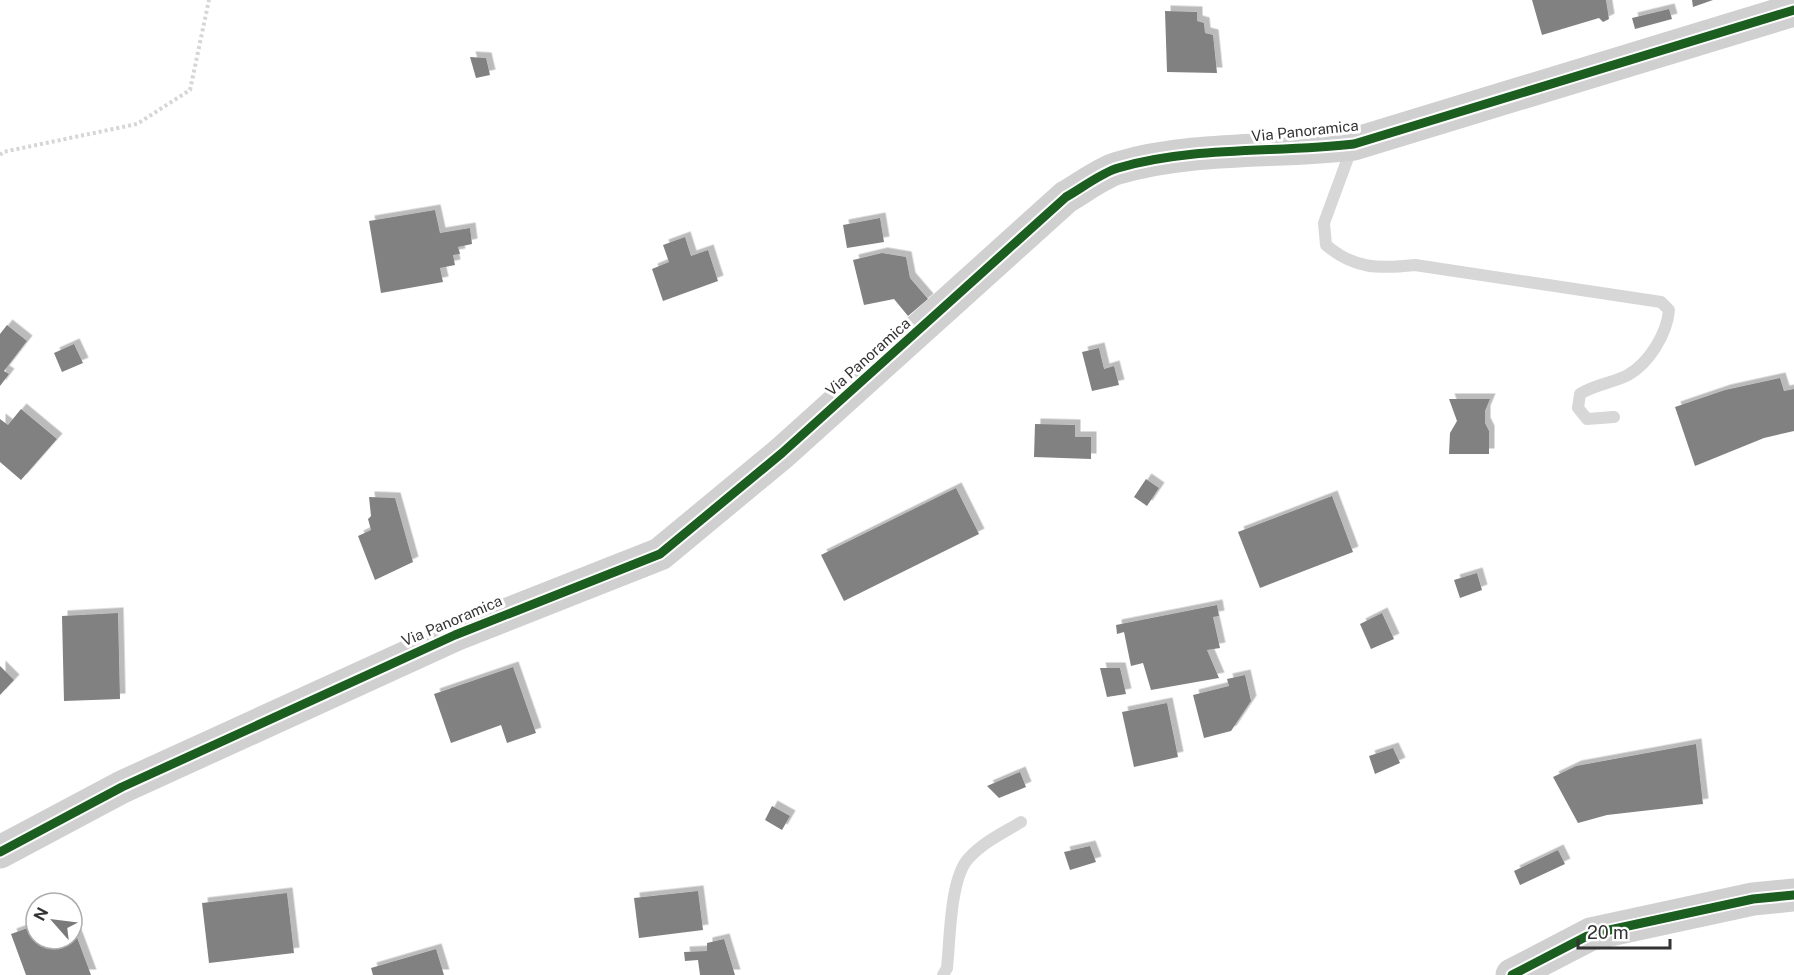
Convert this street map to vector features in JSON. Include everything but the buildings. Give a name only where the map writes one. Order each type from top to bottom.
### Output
[{"type":"street","name":"Via Panoramica","points":[[0,852],[122,787],[455,635],[660,554],[782,453],[1066,197],[1117,168],[1190,155],[1304,150],[1354,144],[1794,10]]},
{"type":"street","points":[[1512,975],[1591,934],[1753,899],[1794,895]]},
{"type":"lane","points":[[1354,144],[1324,223],[1326,245],[1342,259],[1381,269],[1415,265],[1661,302],[1669,310],[1668,323],[1658,346],[1629,375],[1592,386],[1580,394],[1578,408],[1587,419],[1614,417]]},
{"type":"lane","points":[[943,975],[947,968],[957,882],[966,860],[986,842],[1021,822]]},
{"type":"path","points":[[0,155],[3,152],[137,124],[190,90],[209,0]]},
{"type":"cycle path","points":[[0,852],[122,787],[455,635],[660,554],[782,453],[1066,197],[1105,173],[1146,161],[1175,156],[1354,144],[1794,10]]},
{"type":"cycle path","points":[[1512,975],[1591,934],[1753,899],[1794,895]]}]
